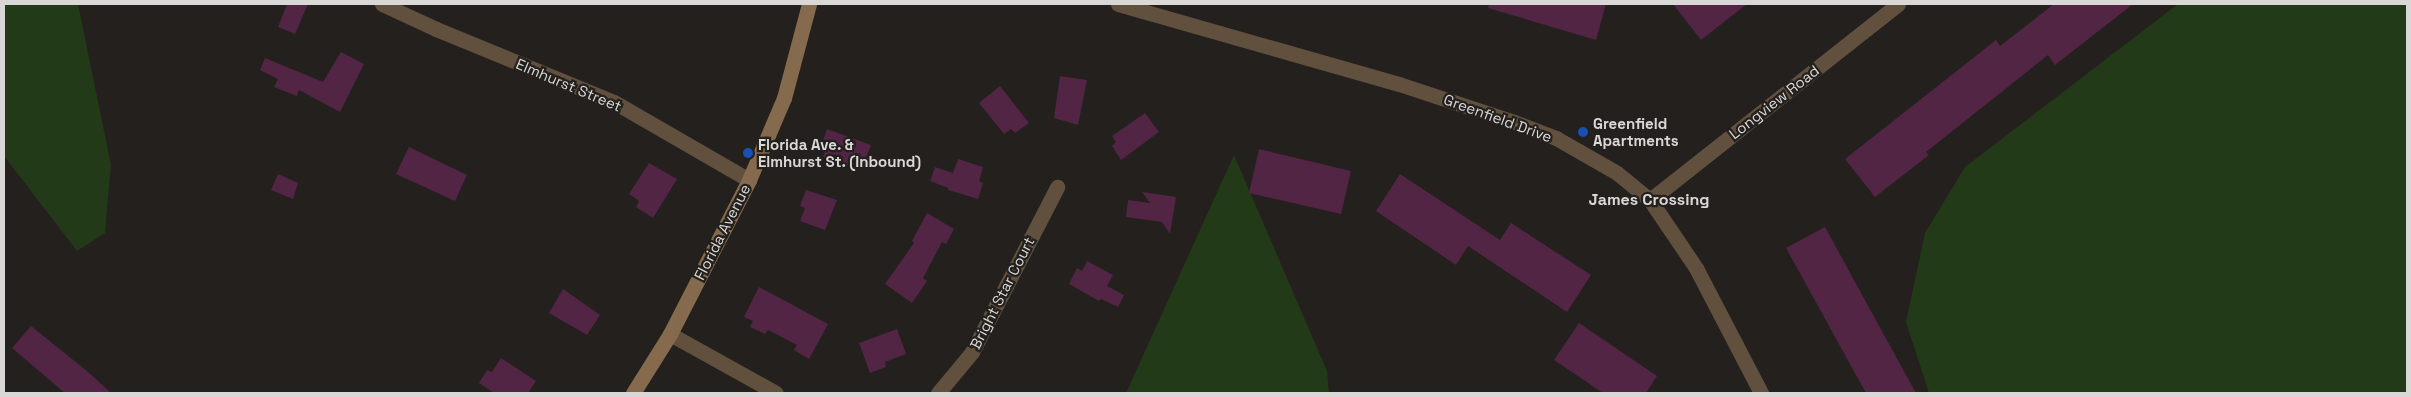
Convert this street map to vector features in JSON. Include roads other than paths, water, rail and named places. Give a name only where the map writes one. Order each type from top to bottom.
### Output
[{"type":"main road","name":"Florida Avenue","points":[[633,393],[670,334],[749,180],[784,98],[809,4]]},
{"type":"street","name":"Elmhurst Street","points":[[382,4],[436,30],[614,102],[749,180]]},
{"type":"street","name":"Greenfield Drive","points":[[1118,4],[1400,84],[1514,122],[1556,138],[1617,173],[1650,200],[1696,268],[1761,393]]},
{"type":"street","name":"Longview Road","points":[[1650,200],[1898,4]]},
{"type":"street","name":"Bright Star Court","points":[[938,393],[972,352],[1057,187]]},
{"type":"street","points":[[670,334],[776,393]]},
{"type":"place","name":"Greenfield Apartments","points":[[1583,132]]},
{"type":"place","name":"Florida Ave. & Elmhurst St. (Inbound)","points":[[748,153]]},
{"type":"district","name":"James Crossing","points":[[1649,200]]}]
